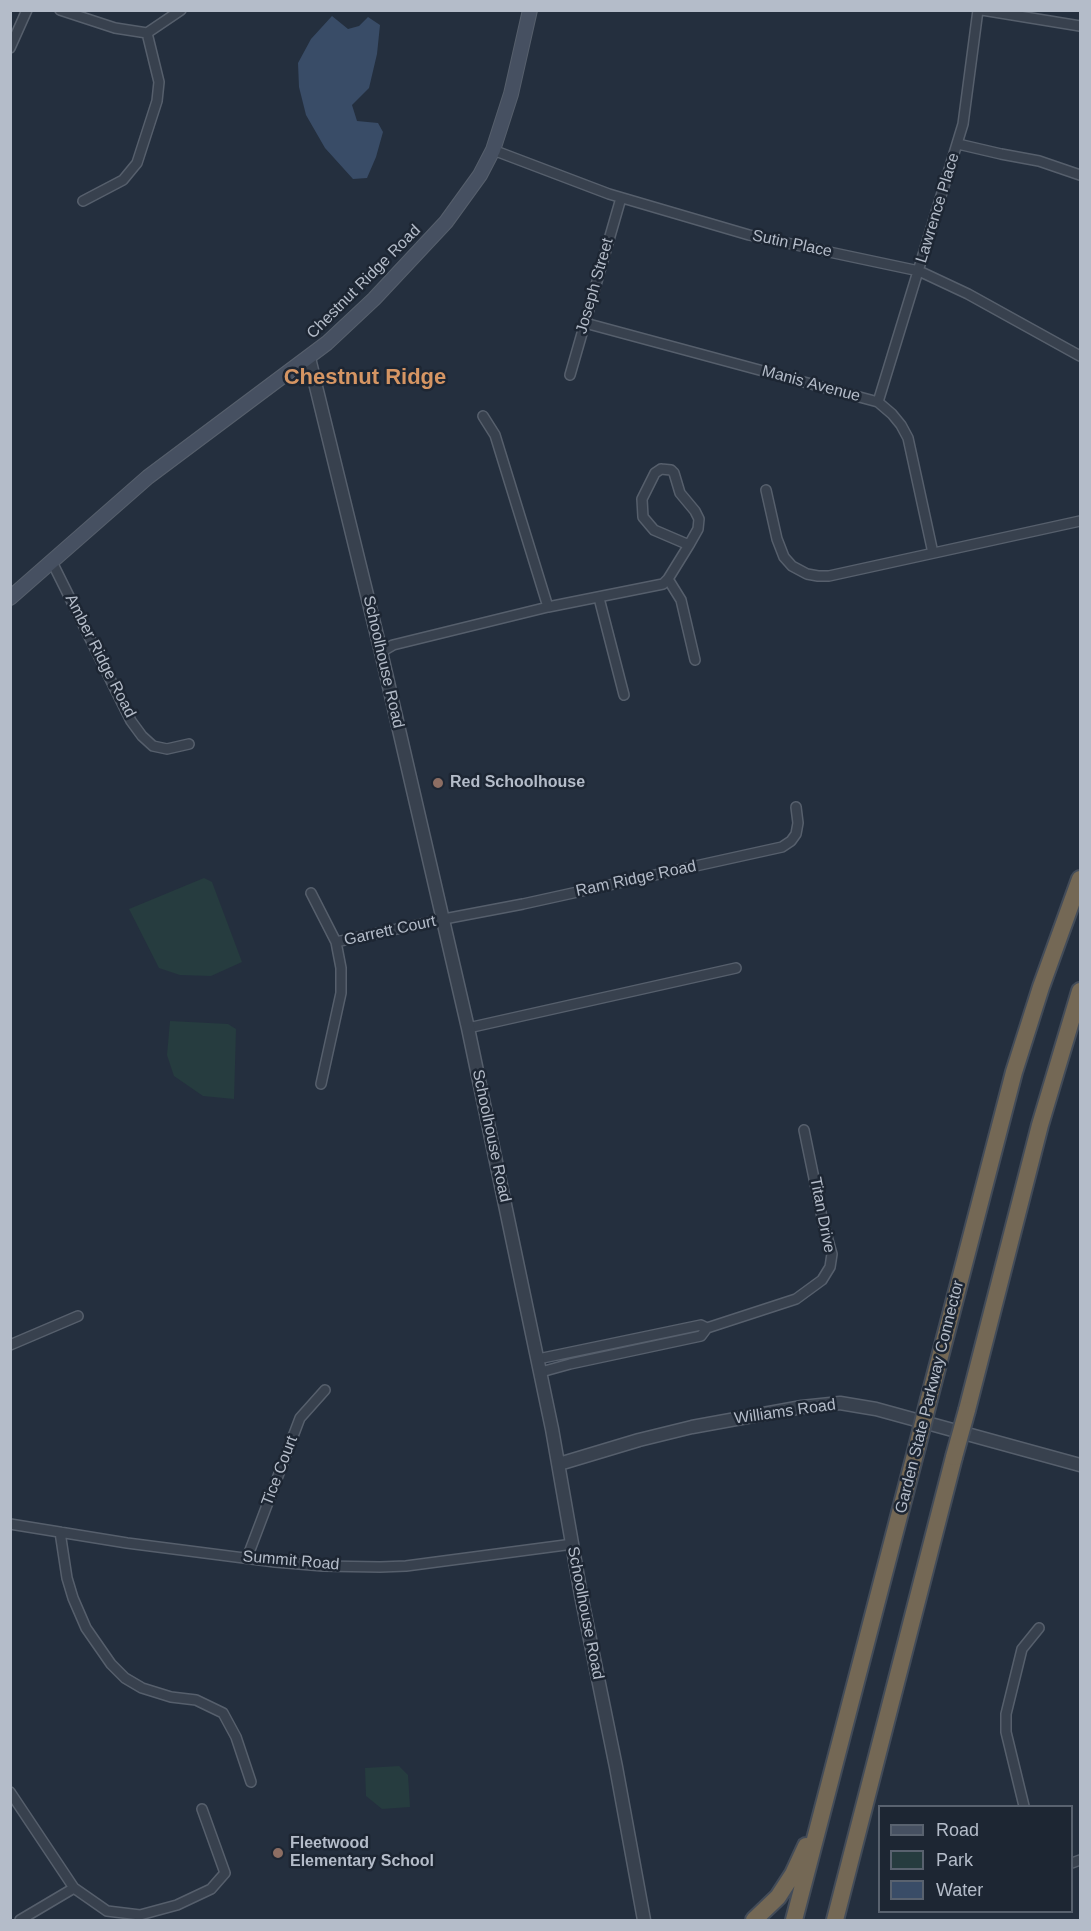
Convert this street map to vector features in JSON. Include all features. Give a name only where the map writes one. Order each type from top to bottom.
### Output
[{"type":"highway","name":"Garden State Parkway Connector","points":[[794,1920],[1014,1072],[1044,977],[1080,879]]},
{"type":"highway","points":[[835,1920],[1037,1135],[1080,991]]},
{"type":"highway","points":[[754,1920],[774,1903],[793,1874],[828,1792]]},
{"type":"highway","points":[[841,1920],[854,1848]]},
{"type":"main road","name":"Chestnut Ridge Road","points":[[10,598],[148,477],[327,343],[374,299],[446,222],[480,175],[493,150],[511,94],[530,10]]},
{"type":"street","points":[[10,48],[27,10]]},
{"type":"street","points":[[60,10],[115,28],[147,33],[181,10]]},
{"type":"street","points":[[980,10],[1080,26]]},
{"type":"street","name":"Lawrence Place","points":[[878,402],[963,124],[980,10]]},
{"type":"street","points":[[83,201],[123,180],[137,163],[144,147],[157,101],[159,82],[147,33]]},
{"type":"street","points":[[957,144],[1039,160],[1080,175]]},
{"type":"street","name":"Sutin Place","points":[[493,150],[621,198],[749,235],[918,271],[968,294],[1080,356]]},
{"type":"street","name":"Joseph Street","points":[[570,375],[621,198]]},
{"type":"street","name":"Manis Avenue","points":[[585,323],[878,402],[901,424],[908,438],[933,553]]},
{"type":"street","name":"Schoolhouse Road","points":[[309,358],[381,652],[468,1028],[541,1372],[573,1544],[580,1595],[616,1767],[644,1920]]},
{"type":"street","points":[[483,416],[495,435],[549,607]]},
{"type":"street","points":[[381,652],[393,645],[549,607],[663,584],[668,579],[689,545],[698,529],[699,519],[680,494],[674,472],[661,469],[655,473],[642,499],[643,517],[654,530],[689,545]]},
{"type":"street","points":[[766,490],[777,539],[784,557],[792,566],[807,574],[818,576],[829,576],[1080,521]]},
{"type":"street","name":"Amber Ridge Road","points":[[52,562],[131,721],[142,736],[153,746],[167,749],[189,744]]},
{"type":"street","points":[[668,579],[681,600],[695,660]]},
{"type":"street","points":[[599,598],[624,695]]},
{"type":"street","name":"Ram Ridge Road","points":[[444,919],[524,904],[782,847],[796,834],[798,823],[796,807]]},
{"type":"street","name":"Garrett Court","points":[[311,893],[336,942],[340,968],[341,993],[321,1084]]},
{"type":"street","name":"Garrett Court","points":[[336,942],[444,919]]},
{"type":"street","points":[[468,1028],[736,968]]},
{"type":"street","name":"Titan Drive","points":[[541,1372],[701,1336],[707,1328],[796,1299],[822,1280],[830,1267],[832,1254],[804,1130]]},
{"type":"street","points":[[10,1345],[78,1316]]},
{"type":"street","name":"Titan Drive","points":[[538,1359],[701,1325],[707,1328]]},
{"type":"street","name":"Tice Court","points":[[247,1558],[300,1418],[325,1390]]},
{"type":"street","name":"Williams Road","points":[[559,1464],[692,1427],[802,1407],[840,1403],[876,1409],[1080,1465]]},
{"type":"street","name":"Summit Road","points":[[10,1524],[247,1558],[299,1564],[380,1567],[431,1563],[573,1544]]},
{"type":"street","points":[[60,1532],[67,1578],[73,1598],[86,1628],[111,1664],[125,1678],[142,1688],[171,1697],[196,1700],[223,1713],[236,1737],[251,1782]]},
{"type":"street","points":[[1024,1805],[1006,1732],[1006,1714],[1022,1649],[1039,1628]]},
{"type":"street","points":[[10,1792],[74,1888],[107,1911],[140,1915],[177,1905],[212,1889],[225,1873],[202,1809]]},
{"type":"street","points":[[20,1920],[74,1888]]},
{"type":"green space","points":[[204,878],[212,882],[242,962],[211,976],[180,975],[159,968],[129,909]]},
{"type":"green space","points":[[170,1021],[228,1024],[236,1029],[234,1099],[203,1096],[174,1076],[167,1055]]},
{"type":"green space","points":[[399,1766],[408,1775],[410,1807],[382,1809],[366,1796],[365,1768]]},
{"type":"water","points":[[332,16],[348,29],[359,26],[368,17],[380,25],[377,54],[369,88],[352,105],[357,121],[378,123],[383,132],[367,178],[353,179],[325,148],[306,115],[299,87],[298,63],[311,39]]},
{"type":"place","name":"Red Schoolhouse","points":[[438,783]]},
{"type":"place","name":"Fleetwood Elementary School","points":[[278,1853]]},
{"type":"district","name":"Chestnut Ridge","points":[[365,378]]}]
